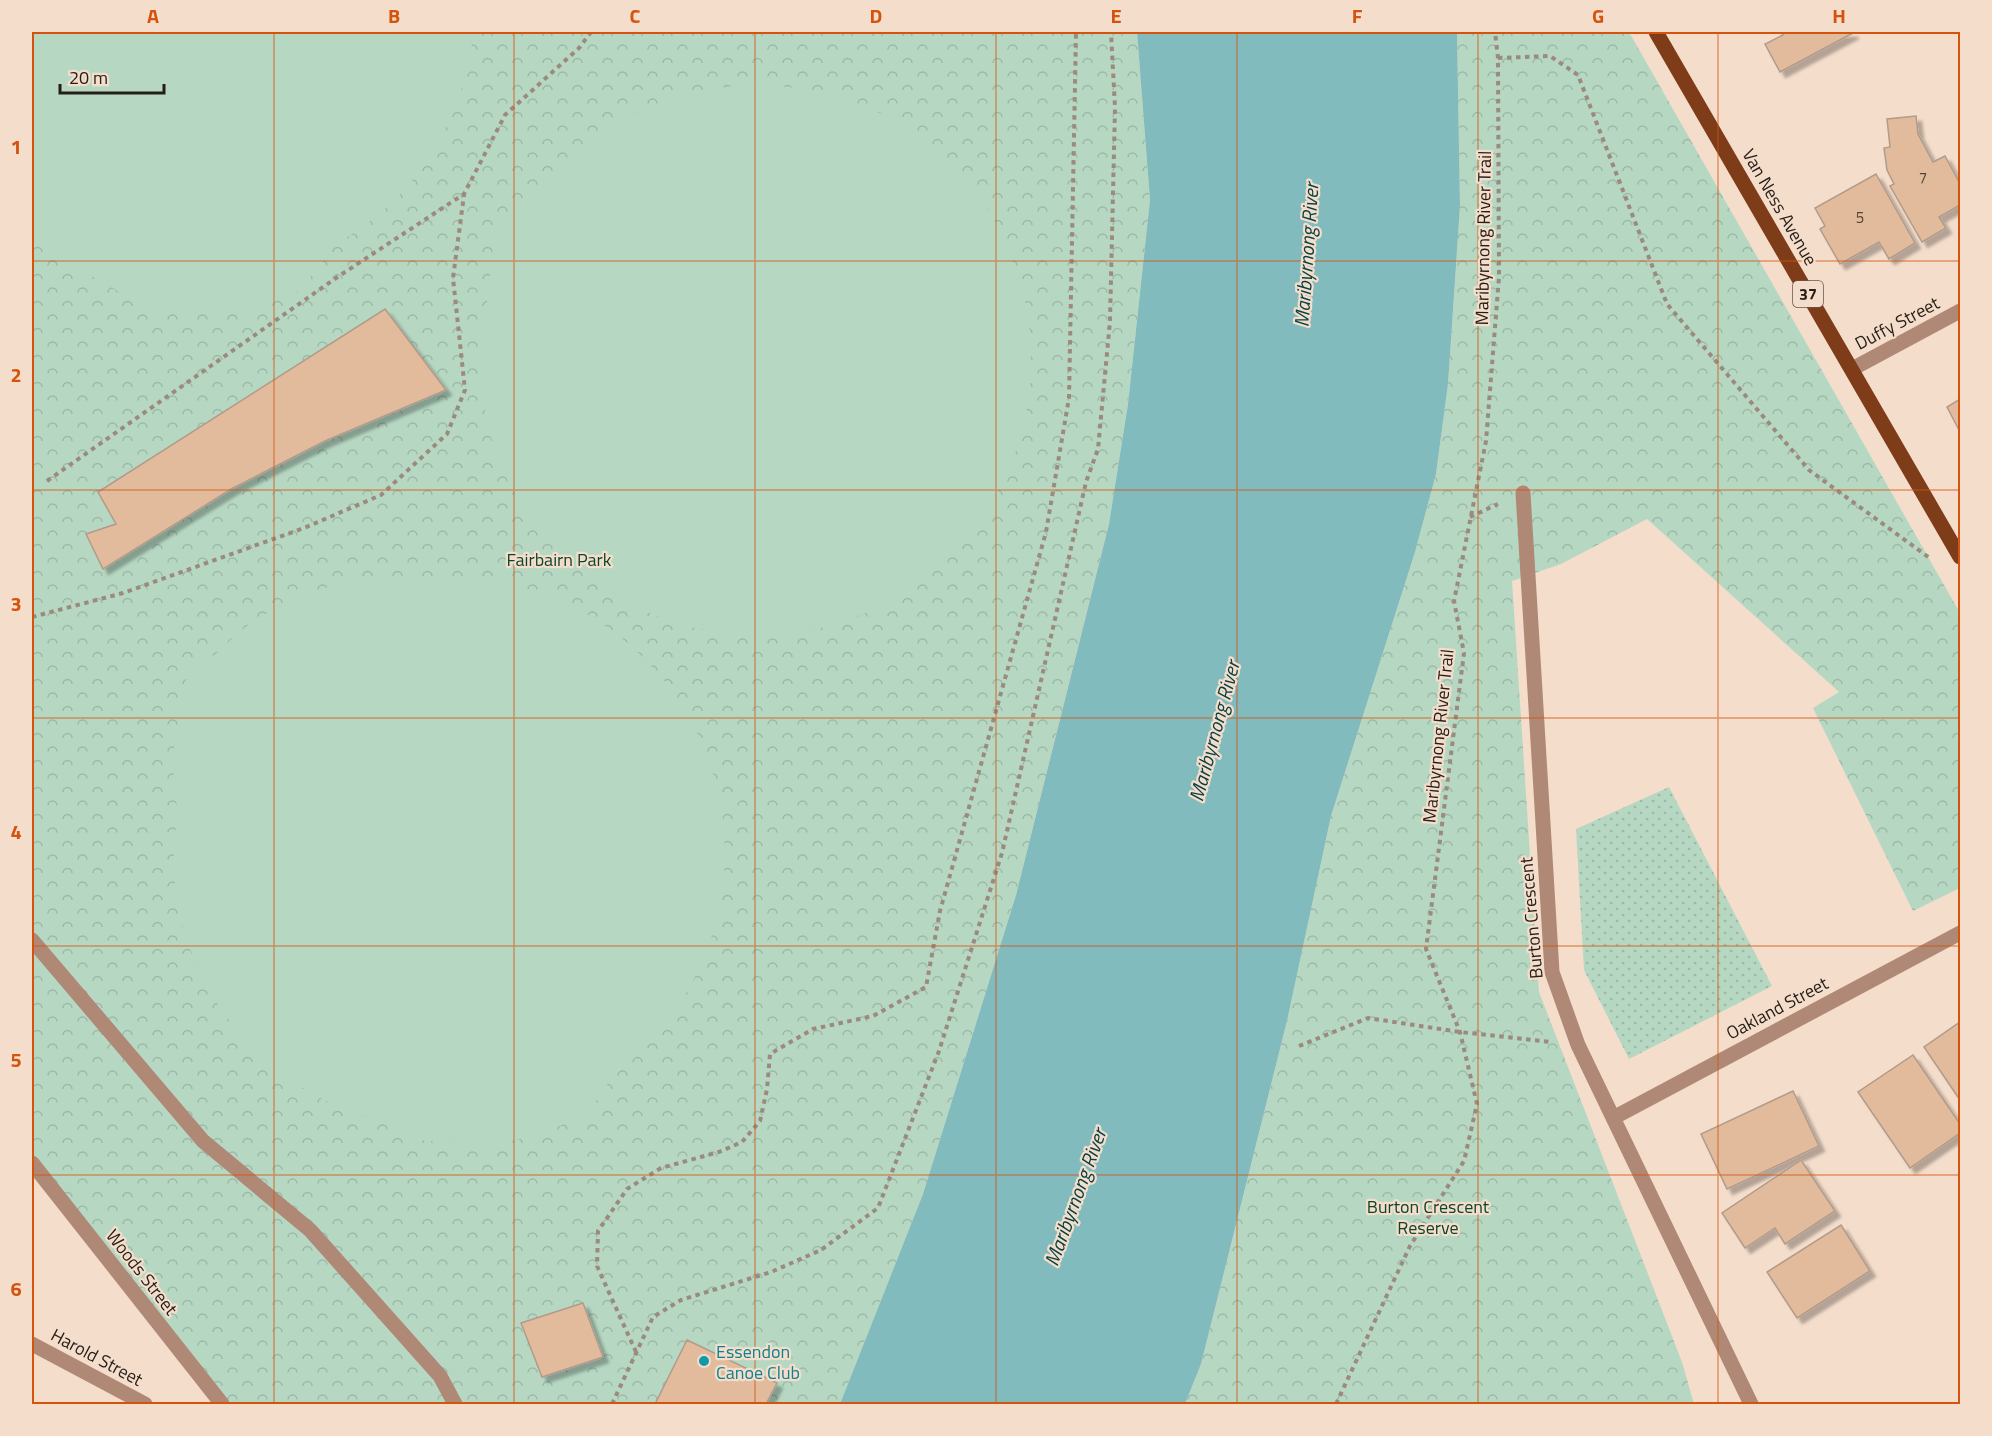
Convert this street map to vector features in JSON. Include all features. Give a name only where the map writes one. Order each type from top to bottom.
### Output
[{"type":"main road","name":"Van Ness Avenue","points":[[1656,32],[1960,557]]},
{"type":"street","name":"Duffy Street","points":[[1852,369],[1960,311]]},
{"type":"street","name":"Burton Crescent","points":[[1523,493],[1552,972],[1578,1045],[1751,1404]]},
{"type":"street","name":"Oakland Street","points":[[1613,1118],[1960,933]]},
{"type":"street","points":[[32,940],[203,1141],[310,1230],[440,1376],[455,1404]]},
{"type":"street","name":"Woods Street","points":[[32,1163],[222,1404]]},
{"type":"street","name":"Harold Street","points":[[32,1344],[145,1404]]},
{"type":"path","points":[[32,617],[123,593],[304,528],[381,495],[447,434],[465,390],[453,278],[464,194],[505,115],[579,48],[591,32]]},
{"type":"path","points":[[636,1353],[597,1266],[598,1231],[627,1189],[661,1168],[719,1152],[742,1142],[760,1120],[770,1054],[813,1029],[873,1016],[926,987],[940,911],[1046,532],[1069,398],[1076,32]]},
{"type":"path","points":[[612,1404],[653,1317],[681,1300],[771,1272],[821,1250],[878,1208],[939,1051],[1002,853],[1086,482],[1098,449],[1110,309],[1116,108],[1111,32]]},
{"type":"path","name":"Maribyrnong River Trail","points":[[1336,1404],[1410,1246],[1464,1161],[1477,1104],[1460,1032],[1426,949],[1464,653],[1454,601],[1485,441],[1499,277],[1498,58],[1495,32]]},
{"type":"path","points":[[1498,58],[1550,56],[1578,75],[1667,303],[1809,470],[1932,560]]},
{"type":"path","points":[[47,481],[336,278],[464,194]]},
{"type":"path","points":[[1299,1046],[1368,1018],[1460,1032],[1578,1045]]},
{"type":"green space","name":"Fairbairn Park","points":[[32,32],[1137,32],[1150,200],[1128,404],[1109,524],[1016,895],[923,1194],[840,1404],[226,1404],[32,1156]]},
{"type":"green space","points":[[32,32],[474,32],[466,76],[454,111],[437,145],[416,176],[391,204],[362,228],[336,244],[300,291],[232,313],[153,310],[82,271],[32,226]]},
{"type":"green space","name":"Burton Crescent Reserve","points":[[1457,32],[1629,32],[1960,613],[1960,888],[1913,911],[1813,708],[1839,692],[1647,519],[1561,564],[1512,581],[1539,992],[1682,1362],[1694,1404],[1185,1404],[1201,1364],[1287,1021],[1331,816],[1415,552],[1436,474],[1448,384],[1460,206]]},
{"type":"green space","points":[[750,84],[811,90],[855,102],[869,108],[935,150],[985,206],[1016,270],[1030,340],[1026,411],[1004,480],[963,541],[903,592],[873,609],[824,627],[772,635],[722,633],[674,622],[629,603],[588,578],[553,545],[523,507],[501,464],[486,416],[480,367],[480,347],[493,249],[502,220],[588,142],[630,115],[649,106],[689,94]]},
{"type":"green space","points":[[414,576],[485,580],[525,588],[563,602],[617,635],[661,677],[694,726],[715,780],[724,838],[721,897],[705,955],[675,1011],[659,1033],[614,1076],[585,1114],[554,1128],[503,1143],[444,1142],[408,1137],[378,1121],[322,1099],[286,1076],[259,1054],[236,1029],[216,1000],[199,970],[186,938],[178,904],[174,869],[177,816],[173,755],[183,688],[187,678],[243,629],[298,598],[335,585]]},
{"type":"green space","points":[[1669,787],[1772,986],[1629,1059],[1584,970],[1576,829]]},
{"type":"water","name":"Maribyrnong River","points":[[1137,32],[1457,32],[1460,206],[1448,384],[1436,474],[1415,552],[1331,816],[1287,1021],[1201,1364],[1185,1404],[840,1404],[923,1194],[1016,895],[1109,524],[1128,404],[1150,200]]},
{"type":"building","points":[[1781,32],[1853,33],[1780,72],[1765,44],[1783,35]]},
{"type":"building","points":[[1916,116],[1918,134],[1933,162],[1945,156],[1960,184],[1960,205],[1939,217],[1946,228],[1922,242],[1890,186],[1894,184],[1887,170],[1884,148],[1890,147],[1887,119]]},
{"type":"building","points":[[1876,174],[1915,243],[1889,259],[1879,242],[1840,264],[1820,229],[1825,226],[1815,208]]},
{"type":"building","points":[[385,309],[446,390],[325,441],[233,488],[103,569],[86,534],[116,524],[98,492]]},
{"type":"building","points":[[1960,399],[1960,432],[1947,407]]},
{"type":"building","points":[[1960,1022],[1960,1100],[1924,1047]]},
{"type":"building","points":[[1913,1055],[1960,1124],[1960,1133],[1910,1168],[1858,1092]]},
{"type":"building","points":[[1793,1091],[1819,1146],[1727,1189],[1701,1134]]},
{"type":"building","points":[[1801,1160],[1835,1211],[1785,1244],[1775,1228],[1745,1248],[1722,1213]]},
{"type":"building","points":[[1841,1225],[1870,1271],[1797,1318],[1767,1272]]},
{"type":"building","points":[[583,1303],[603,1357],[542,1377],[521,1323]]},
{"type":"building","name":"Essendon Canoe Club","points":[[687,1340],[777,1383],[766,1404],[655,1404]]},
{"type":"place","name":"Essendon Canoe Club","points":[[704,1361]]}]
